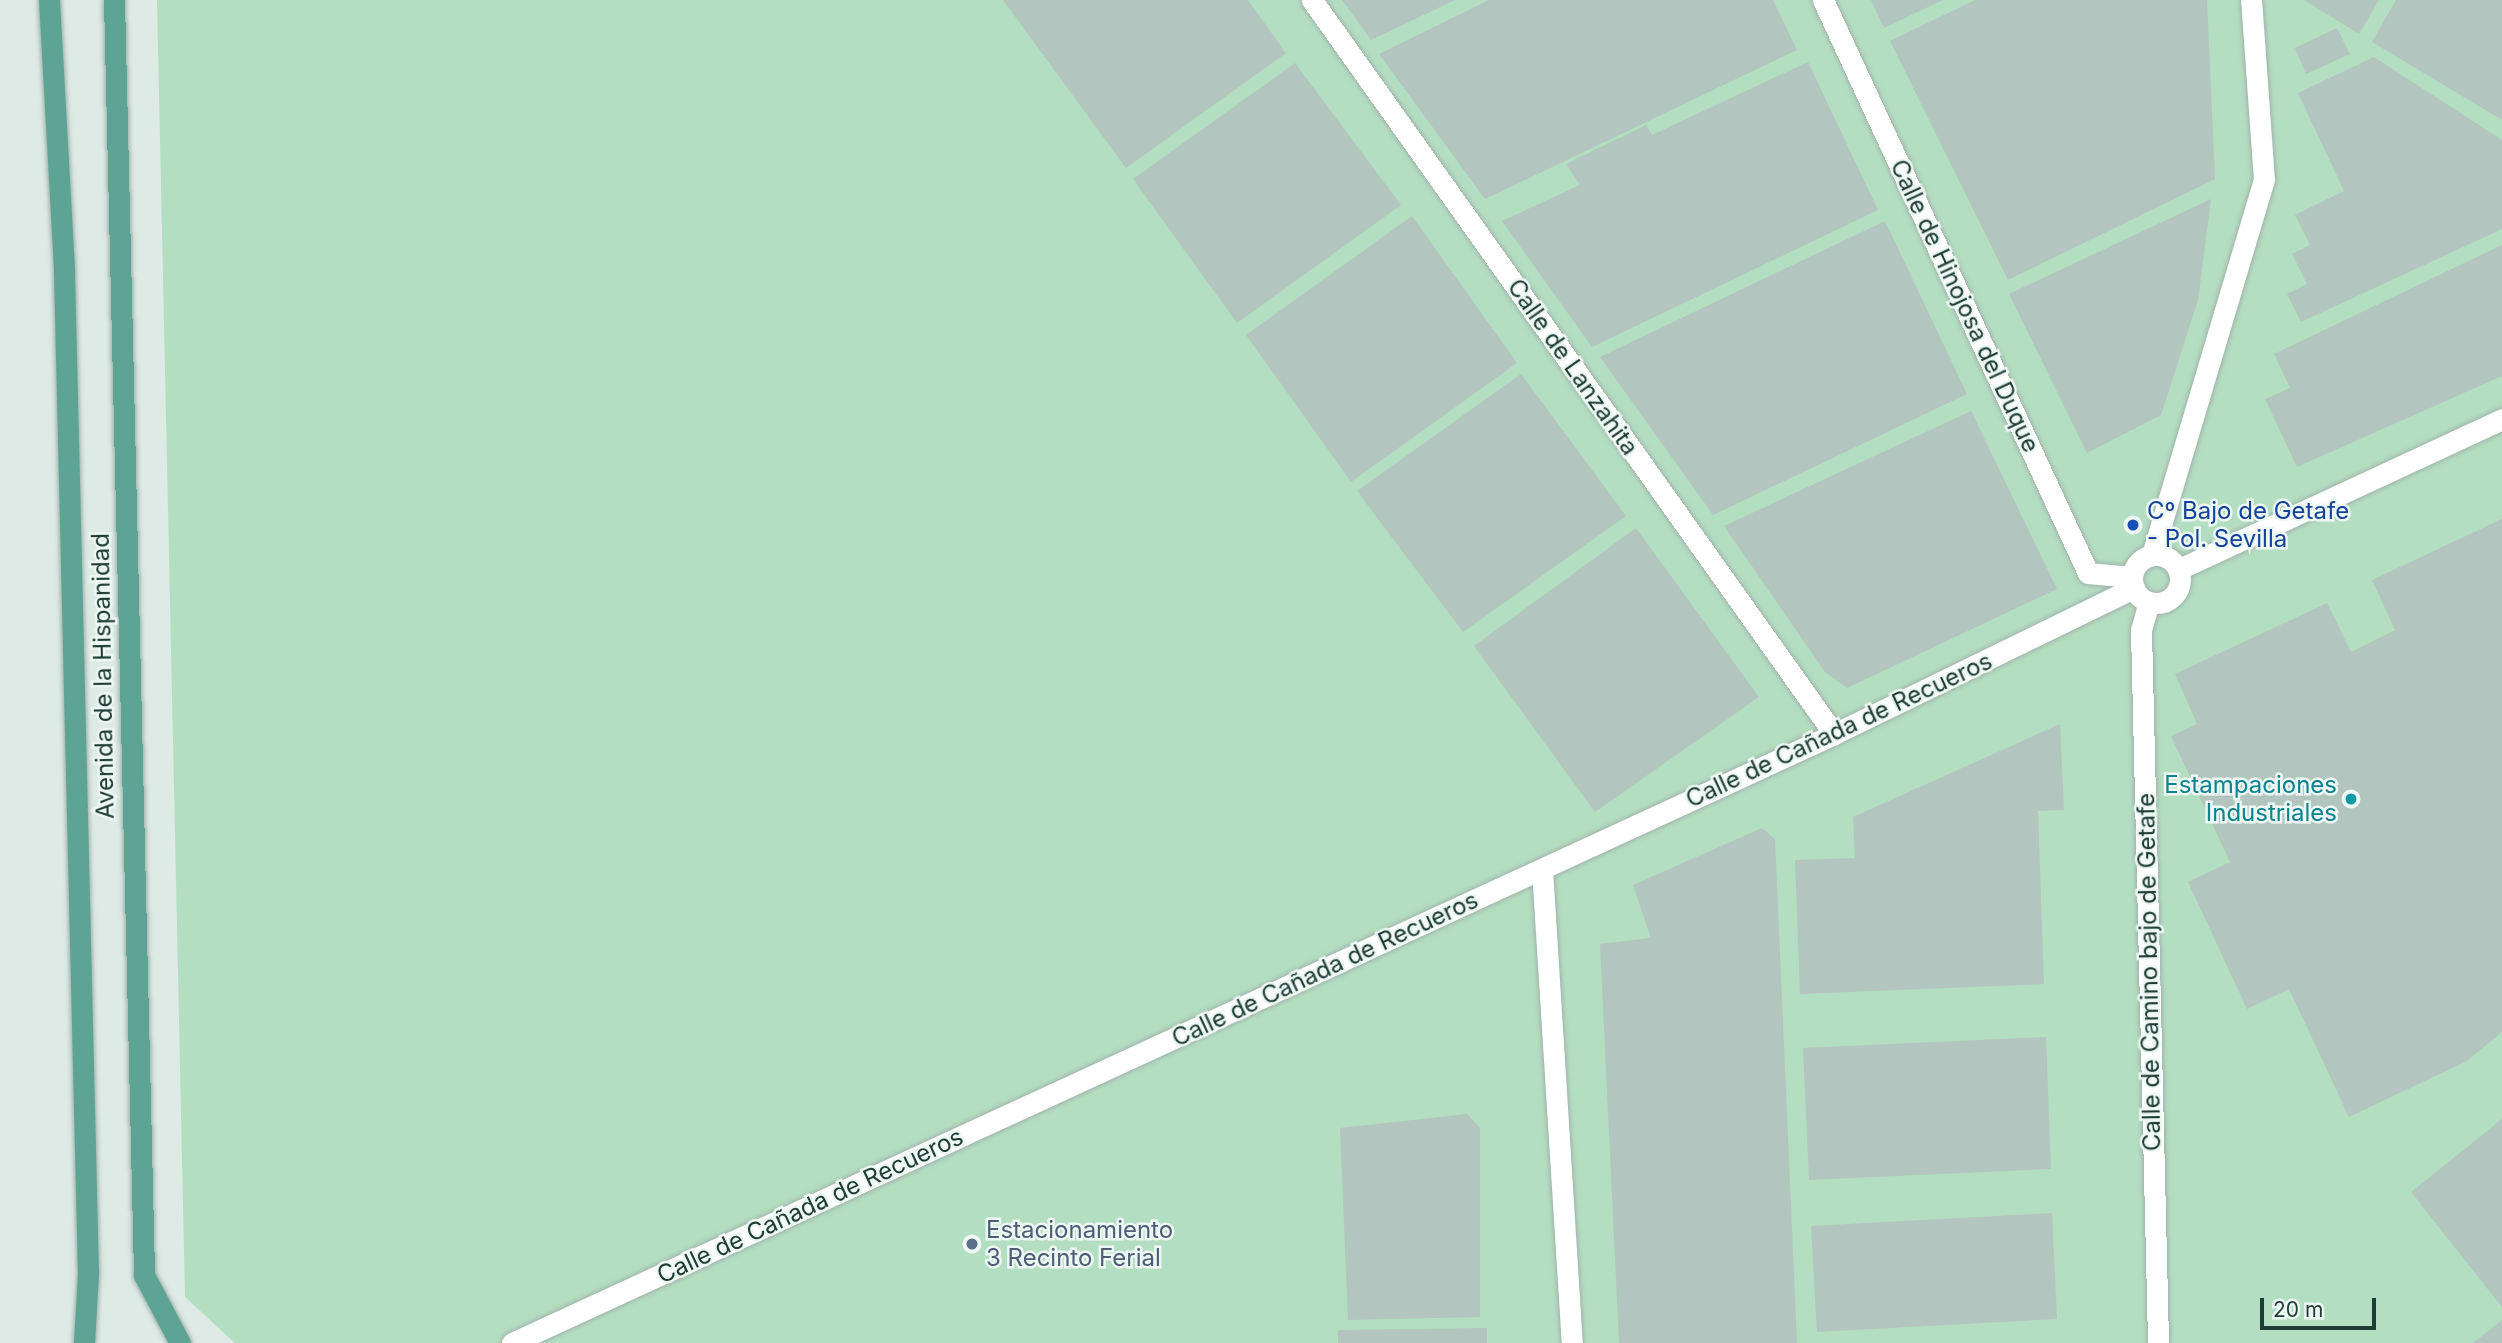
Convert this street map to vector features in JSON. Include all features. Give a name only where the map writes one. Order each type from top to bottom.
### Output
[{"type":"main road","name":"Avenida de la Hispanidad","points":[[50,0],[64,272],[88,1273],[84,1343]]},
{"type":"main road","name":"Avenida de la Hispanidad","points":[[114,0],[144,1275],[180,1343]]},
{"type":"street","name":"Calle de Lanzahita","points":[[1312,0],[1834,734]]},
{"type":"street","name":"Calle de Hinojosa del Duque","points":[[1824,0],[2088,573],[2138,589]]},
{"type":"street","points":[[2251,0],[2264,180],[2152,555],[2179,569],[2502,419]]},
{"type":"street","name":"Calle de Cañada de Recueros","points":[[2138,589],[2152,555]]},
{"type":"street","name":"Calle de Cañada de Recueros","points":[[512,1343],[1834,734],[2138,589],[2174,595],[2179,569]]},
{"type":"street","name":"Calle de Camino bajo de Getafe","points":[[2138,589],[2158,1343]]},
{"type":"street","points":[[1542,869],[1572,1343]]},
{"type":"green space","points":[[157,0],[2502,0],[2502,1343],[235,1343],[185,1297]]},
{"type":"building","points":[[1003,0],[1248,0],[1286,53],[1126,168]]},
{"type":"building","points":[[1342,0],[1455,0],[1371,40]]},
{"type":"building","points":[[1489,0],[1773,0],[1797,50],[1485,199],[1379,54]]},
{"type":"building","points":[[1871,0],[1943,0],[1884,28]]},
{"type":"building","points":[[1975,0],[2207,0],[2215,179],[2008,280],[1890,41]]},
{"type":"building","points":[[2304,0],[2379,0],[2359,34]]},
{"type":"building","points":[[2396,0],[2502,0],[2502,120],[2372,42]]},
{"type":"building","points":[[2337,28],[2350,54],[2306,74],[2295,48]]},
{"type":"building","points":[[2374,57],[2502,140],[2502,229],[2301,322],[2287,294],[2307,284],[2292,254],[2310,245],[2295,215],[2344,191],[2298,93]]},
{"type":"building","points":[[1808,62],[1878,210],[1592,347],[1502,221],[1580,185],[1566,164],[1646,125],[1652,135]]},
{"type":"building","points":[[1295,63],[1401,205],[1237,323],[1133,179]]},
{"type":"building","points":[[2211,199],[2198,300],[2161,415],[2087,453],[2009,294]]},
{"type":"building","points":[[1412,216],[1517,363],[1351,482],[1246,335]]},
{"type":"building","points":[[1885,221],[1967,394],[1713,515],[1600,357]]},
{"type":"building","points":[[2502,245],[2502,376],[2297,467],[2265,399],[2290,388],[2274,354]]},
{"type":"building","points":[[1521,374],[1626,516],[1463,632],[1357,491]]},
{"type":"building","points":[[1971,411],[2057,589],[1847,688],[1825,672],[1724,526]]},
{"type":"building","name":"Estampaciones Industriales","points":[[2502,519],[2502,1032],[2467,1061],[2349,1117],[2289,989],[2247,1009],[2188,882],[2230,862],[2171,736],[2197,724],[2175,674],[2327,603],[2351,652],[2395,630],[2372,580]]},
{"type":"building","points":[[1636,528],[1759,697],[1595,812],[1474,646]]},
{"type":"building","points":[[2060,724],[2064,810],[2038,811],[2044,984],[1800,994],[1795,860],[1855,858],[1853,817]]},
{"type":"building","points":[[1762,828],[1775,839],[1797,1343],[1619,1343],[1600,944],[1651,938],[1633,885]]},
{"type":"building","points":[[2046,1037],[2051,1169],[1809,1180],[1803,1048]]},
{"type":"building","points":[[1467,1114],[1480,1128],[1480,1317],[1348,1320],[1340,1128]]},
{"type":"building","points":[[2502,1119],[2502,1307],[2411,1192]]},
{"type":"building","points":[[2052,1213],[2057,1319],[1817,1332],[1811,1226]]},
{"type":"building","points":[[2502,1320],[2502,1343],[2473,1343]]},
{"type":"building","points":[[1487,1328],[1487,1343],[1338,1343],[1338,1330]]},
{"type":"place","name":"Cº Bajo de Getafe - Pol. Sevilla","points":[[2133,525]]},
{"type":"place","name":"Estampaciones Industriales","points":[[2351,799]]},
{"type":"place","name":"Estacionamiento 3 Recinto Ferial","points":[[972,1244]]}]
